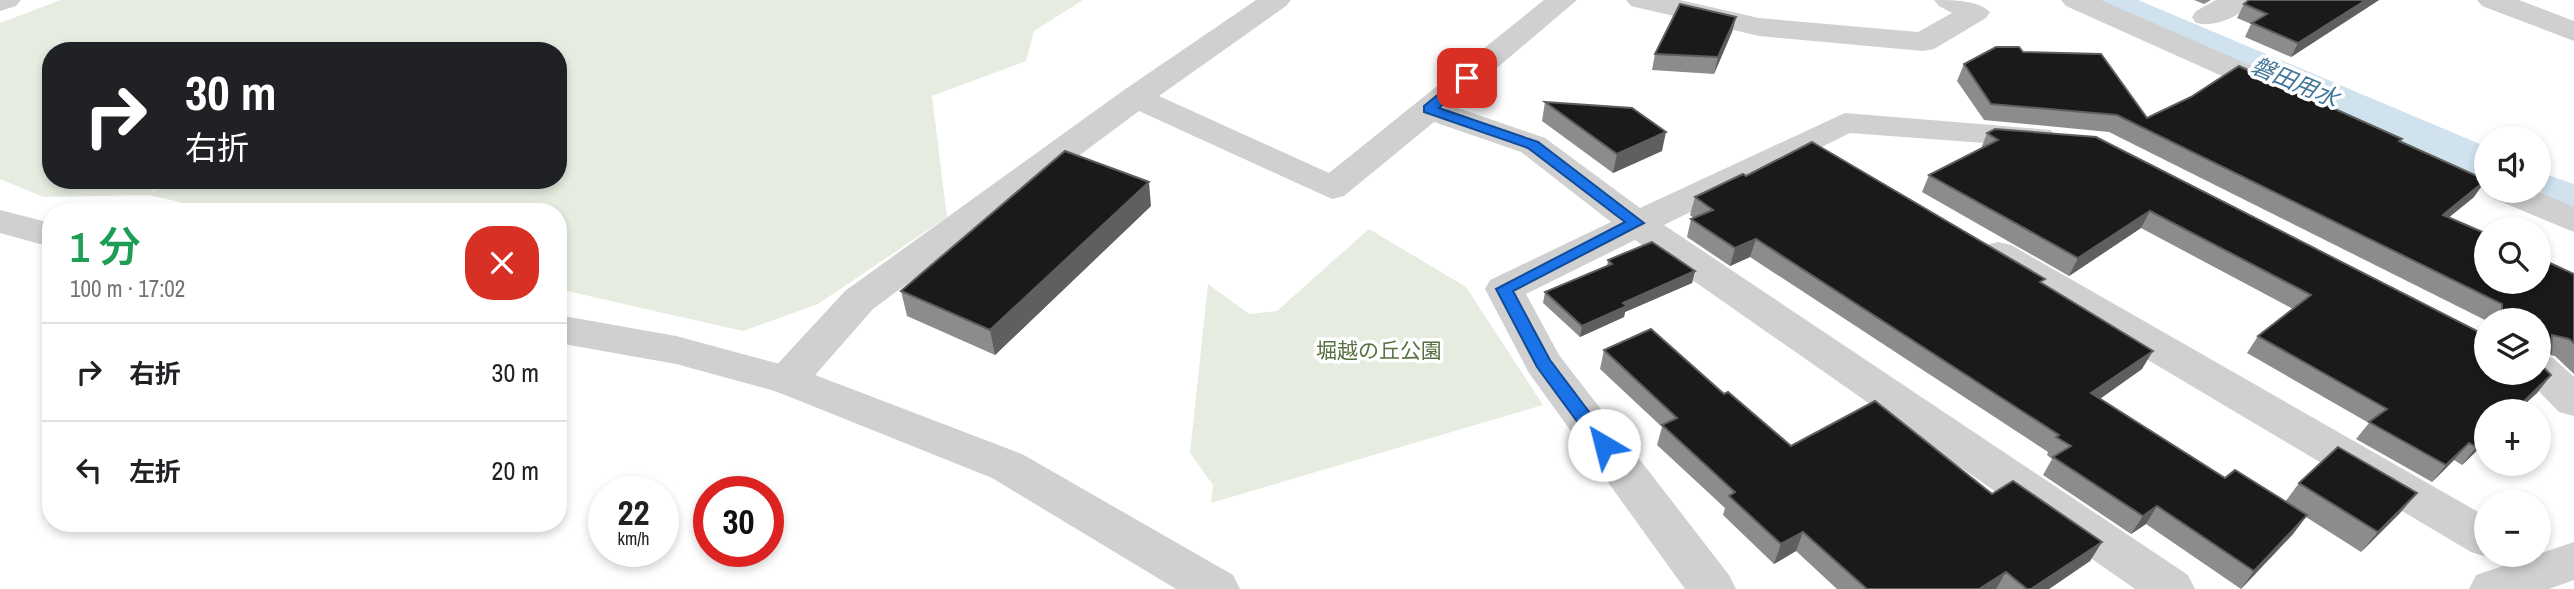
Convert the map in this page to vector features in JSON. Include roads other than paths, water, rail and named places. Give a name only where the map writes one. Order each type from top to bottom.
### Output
[{"type":"street","points":[[0,2],[6,0]]},
{"type":"street","points":[[788,380],[859,300],[1136,97],[1276,0]]},
{"type":"street","points":[[1136,97],[1332,188],[1562,0]]},
{"type":"street","points":[[1641,0],[1759,27],[1923,41],[1975,12],[1949,0]]},
{"type":"street","points":[[2076,0],[2313,105]]},
{"type":"street","points":[[2207,18],[2238,0]]},
{"type":"street","points":[[2492,0],[2574,32]]},
{"type":"street","points":[[1429,109],[1533,145],[1636,223],[2171,589]]},
{"type":"street","points":[[1712,589],[1543,363],[1504,289],[1845,123],[2068,139]]},
{"type":"street","points":[[1806,142],[1842,163]]},
{"type":"street","points":[[2534,203],[2574,221]]},
{"type":"street","points":[[0,221],[42,232]]},
{"type":"street","points":[[1961,233],[2474,532]]},
{"type":"street","points":[[567,331],[676,350],[788,380],[1007,466],[1216,589]]},
{"type":"street","points":[[2551,379],[2574,401]]},
{"type":"street","points":[[2493,589],[2534,567]]},
{"type":"waterway","name":"磐田用水","points":[[2102,0],[2474,159]]},
{"type":"waterway","name":"磐田用水","points":[[2551,192],[2574,202]]},
{"type":"park label","name":"堀越の丘公園","points":[[1379,351]]}]
